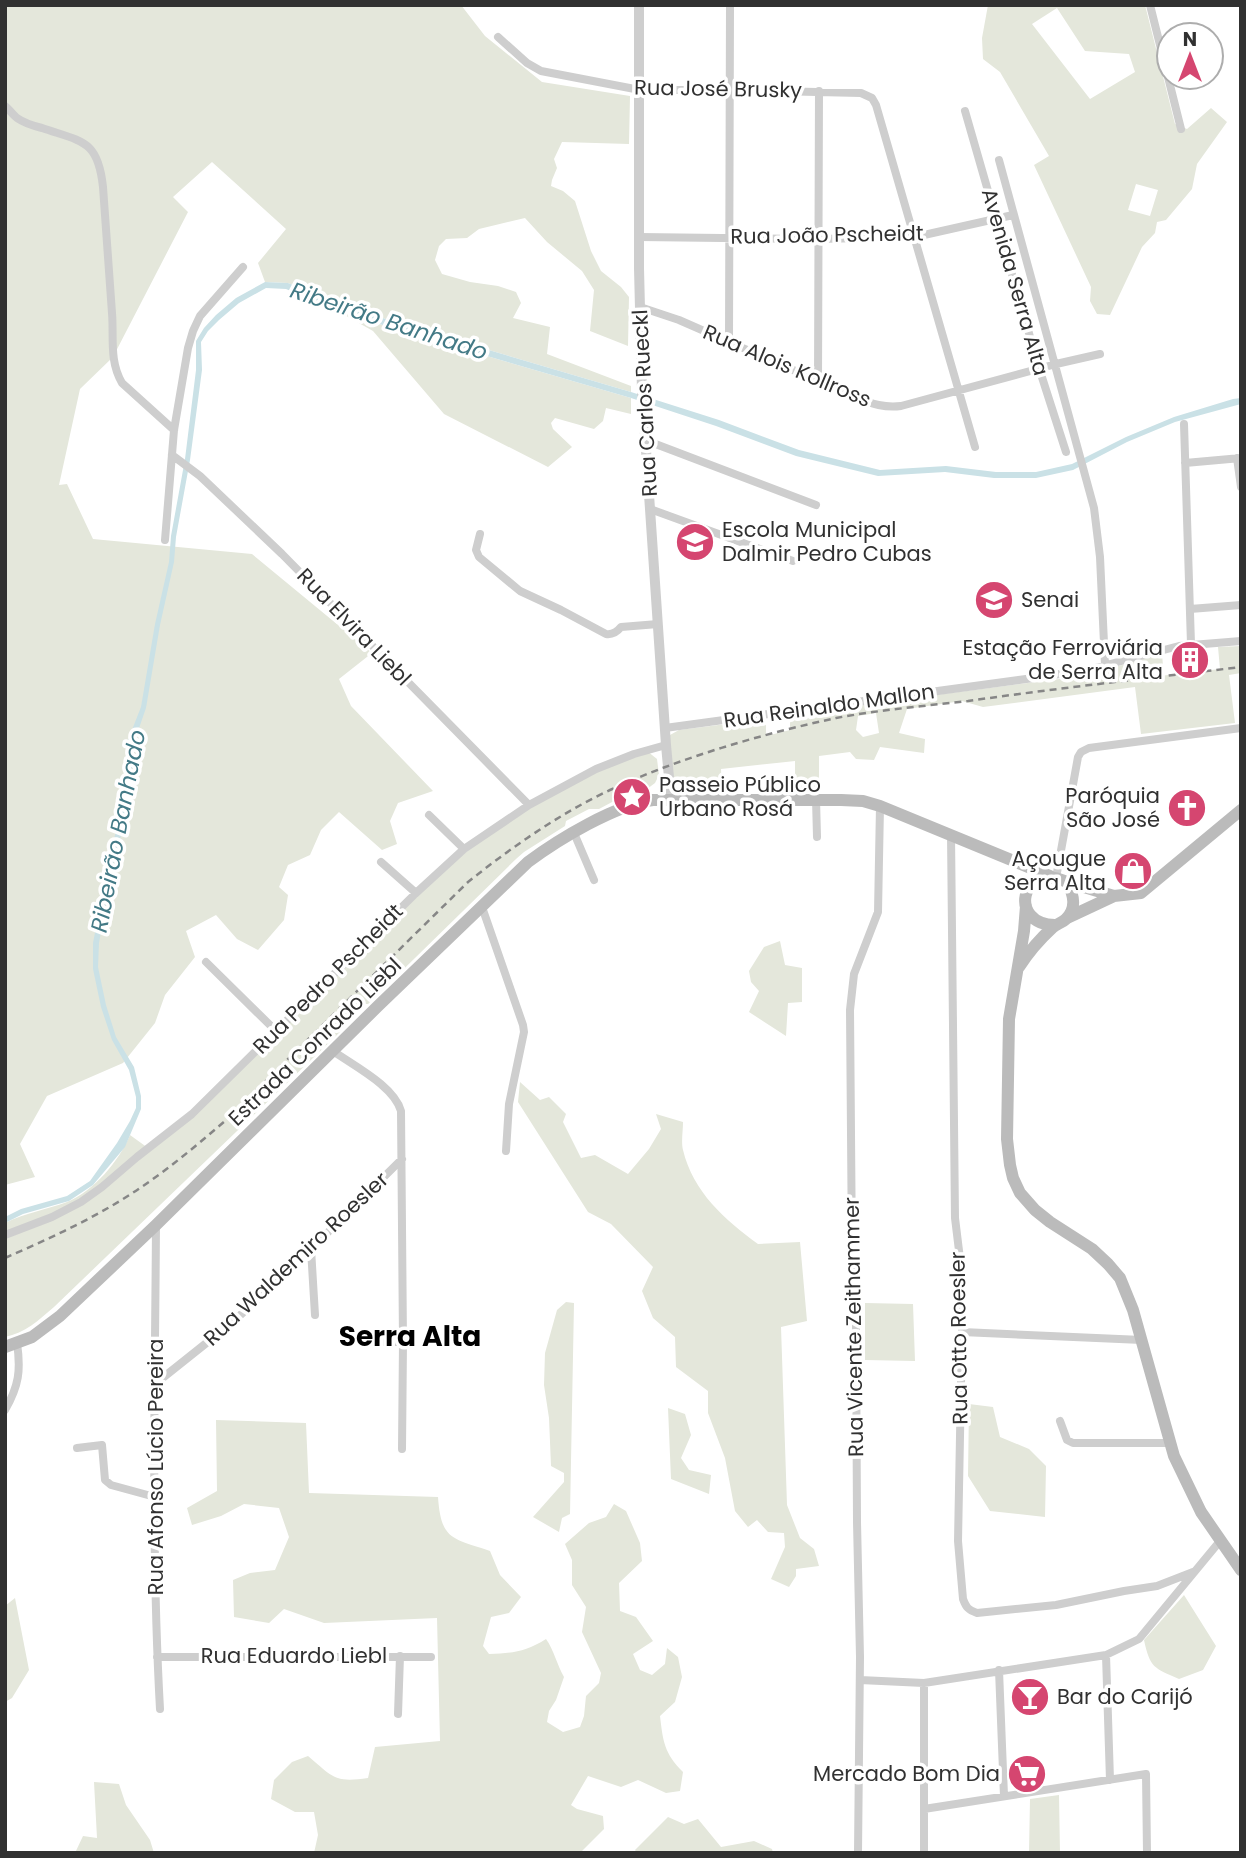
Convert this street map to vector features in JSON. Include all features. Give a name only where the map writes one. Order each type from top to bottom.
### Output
[{"type":"main road","name":"Estrada Conrado Liebl","points":[[11,1345],[41,1331],[60,1317],[528,862],[574,833],[632,804],[671,799],[863,801],[1058,879],[1114,896]]},
{"type":"main road","points":[[1017,970],[1055,925],[1114,896],[1140,893],[1241,810]]},
{"type":"main road","points":[[1012,859],[1027,877],[1025,898],[1029,915],[1045,925],[1055,925]]},
{"type":"main road","points":[[1027,891],[1037,880],[1058,879],[1074,897],[1074,905],[1067,918]]},
{"type":"main road","points":[[1026,906],[1009,1019],[1007,1139],[1013,1178],[1020,1192],[1035,1210],[1092,1249],[1116,1272],[1130,1299],[1170,1443],[1194,1499],[1241,1570]]},
{"type":"street","name":"Rua Carlos Rueckl","points":[[639,5],[642,410],[671,799]]},
{"type":"street","points":[[729,341],[730,5]]},
{"type":"street","points":[[1150,5],[1181,129]]},
{"type":"street","name":"Rua José Brusky","points":[[498,37],[527,63],[541,71],[639,90],[818,91],[867,95],[876,105],[915,237]]},
{"type":"street","points":[[818,91],[818,381]]},
{"type":"street","points":[[5,106],[24,122],[79,141],[89,147],[96,156],[101,169],[104,200],[113,362],[122,383],[174,430]]},
{"type":"street","name":"Avenida Serra Alta","points":[[965,111],[1066,452]]},
{"type":"street","name":"Avenida Serra Alta","points":[[999,160],[1094,508],[1105,665]]},
{"type":"street","name":"Rua João Pscheidt","points":[[639,237],[915,237],[1013,215]]},
{"type":"street","points":[[915,237],[975,447]]},
{"type":"street","points":[[165,540],[174,430],[183,369],[193,331],[200,316],[243,267]]},
{"type":"street","name":"Rua Alois Kollross","points":[[640,307],[729,341],[867,402],[890,407],[1100,354]]},
{"type":"street","points":[[1184,424],[1191,644]]},
{"type":"street","points":[[645,440],[816,505]]},
{"type":"street","name":"Rua Elvira Liebl","points":[[172,455],[200,476],[282,554],[529,805]]},
{"type":"street","points":[[1185,463],[1239,458],[1241,487]]},
{"type":"street","points":[[650,509],[793,561]]},
{"type":"street","points":[[480,534],[476,550],[479,557],[520,592],[606,634],[616,633],[621,627],[658,624]]},
{"type":"street","points":[[1190,610],[1241,605]]},
{"type":"street","name":"Rua Reinaldo Mallon","points":[[665,728],[1041,677],[1191,644],[1241,641]]},
{"type":"street","points":[[1058,879],[1081,752],[1089,748],[1241,728]]},
{"type":"street","name":"Rua Pedro Pscheidt","points":[[5,1235],[52,1217],[81,1202],[192,1114],[464,849],[529,805],[596,769],[634,754],[666,746]]},
{"type":"street","points":[[816,799],[817,837]]},
{"type":"street","name":"Rua Vicente Zeithammer","points":[[858,1853],[860,1680],[850,1001],[854,974],[878,912],[880,806]]},
{"type":"street","points":[[429,815],[464,849]]},
{"type":"street","points":[[574,833],[594,880]]},
{"type":"street","name":"Rua Otto Roesler","points":[[951,834],[955,1218],[961,1267],[962,1332],[958,1541],[965,1607],[976,1613],[1056,1605],[1157,1586],[1193,1572]]},
{"type":"street","points":[[381,862],[416,893]]},
{"type":"street","points":[[482,907],[524,1032],[509,1104],[506,1151]]},
{"type":"street","points":[[206,962],[276,1031]]},
{"type":"street","points":[[333,1051],[396,1098],[401,1111],[402,1449]]},
{"type":"street","name":"Rua Waldemiro Roesler","points":[[155,1384],[234,1321],[402,1159]]},
{"type":"street","name":"Rua Afonso Lúcio Pereira","points":[[156,1225],[155,1497],[160,1709]]},
{"type":"street","points":[[311,1249],[315,1315]]},
{"type":"street","points":[[962,1332],[1142,1340]]},
{"type":"street","points":[[354,1342],[403,1342]]},
{"type":"street","points":[[5,1410],[14,1395],[18,1380],[11,1345]]},
{"type":"street","points":[[1060,1421],[1067,1440],[1073,1443],[1170,1443]]},
{"type":"street","points":[[77,1448],[102,1445],[106,1480],[111,1485],[155,1497]]},
{"type":"street","points":[[860,1680],[924,1683],[1106,1655],[1139,1639],[1220,1541]]},
{"type":"street","points":[[1106,1655],[1110,1780]]},
{"type":"street","points":[[398,1714],[400,1656]]},
{"type":"street","name":"Rua Eduardo Liebl","points":[[157,1657],[431,1657]]},
{"type":"street","points":[[999,1670],[1004,1796]]},
{"type":"street","points":[[924,1683],[924,1853]]},
{"type":"street","points":[[924,1809],[1146,1774],[1147,1853]]},
{"type":"shaded area","points":[[5,5],[461,5],[485,36],[542,82],[630,96],[629,144],[562,142],[554,159],[557,168],[551,186],[563,191],[575,201],[591,251],[601,271],[629,297],[628,346],[590,331],[594,290],[582,271],[547,242],[525,218],[479,229],[467,238],[446,239],[439,246],[435,260],[442,274],[516,292],[521,303],[513,318],[550,327],[547,354],[631,386],[631,392],[404,325],[337,303],[288,283],[265,282],[258,263],[286,229],[212,162],[173,197],[188,212],[113,357],[80,389],[59,485],[67,484],[93,539],[252,554],[372,653],[339,679],[351,706],[433,791],[398,803],[390,821],[397,844],[382,850],[339,812],[321,830],[310,855],[288,865],[279,887],[288,895],[284,920],[258,950],[237,939],[216,915],[186,931],[195,957],[165,995],[155,1023],[123,1063],[47,1096],[20,1144],[35,1177],[5,1185]]},
{"type":"shaded area","points":[[988,5],[1145,5],[1155,45],[1155,91],[1167,91],[1175,124],[1187,129],[1211,108],[1227,122],[1197,164],[1192,189],[1166,220],[1157,222],[1155,233],[1142,247],[1110,315],[1097,314],[1090,301],[1091,287],[1034,165],[1049,156],[1000,72],[983,59],[982,38]],"holes":[[[1057,8],[1085,51],[1129,54],[1135,72],[1090,99],[1032,24]],[[1136,184],[1158,190],[1150,216],[1128,210]]]},
{"type":"shaded area","points":[[334,309],[631,398],[631,414],[606,408],[603,421],[594,429],[555,418],[551,423],[553,429],[572,447],[548,467],[444,414],[373,331]]},
{"type":"shaded area","points":[[1241,646],[1241,673],[1229,675],[1235,723],[1141,734],[1135,687],[983,707],[962,701],[907,709],[899,733],[925,739],[924,753],[880,747],[874,760],[856,759],[850,752],[819,756],[819,791],[795,790],[795,761],[721,769],[722,793],[700,793],[684,789],[673,778],[671,770],[670,735],[679,730],[766,719],[766,736],[790,730],[790,716],[1067,678],[1162,654],[1163,666],[1141,669],[1142,678],[1220,669],[1218,647]],"holes":[[[876,713],[879,733],[863,737],[856,730],[858,716]]]},
{"type":"shaded area","points":[[647,751],[657,759],[659,775],[655,783],[647,789],[599,809],[589,809],[566,821],[565,826],[524,852],[368,1004],[362,1004],[341,1024],[340,1032],[54,1307],[25,1329],[5,1337],[5,1223],[77,1197],[104,1174],[130,1135],[148,1148],[192,1114],[416,893],[509,817],[596,769]]},
{"type":"shaded area","points":[[780,941],[785,965],[802,968],[802,1002],[788,1003],[786,1036],[749,1012],[759,991],[751,982],[749,971],[764,947]]},
{"type":"shaded area","points":[[520,1082],[540,1100],[549,1097],[566,1114],[563,1122],[581,1158],[595,1155],[628,1174],[649,1149],[661,1129],[656,1114],[683,1122],[682,1147],[688,1165],[702,1192],[722,1215],[758,1244],[800,1242],[807,1321],[781,1327],[787,1505],[800,1538],[814,1549],[819,1566],[796,1569],[796,1576],[789,1587],[771,1579],[785,1547],[784,1533],[768,1532],[757,1520],[748,1527],[735,1511],[725,1458],[708,1413],[708,1391],[676,1367],[675,1337],[653,1318],[642,1291],[653,1267],[611,1224],[588,1212],[518,1102]]},
{"type":"shaded area","points":[[566,1302],[574,1303],[570,1514],[562,1518],[559,1532],[533,1517],[564,1482],[564,1473],[551,1466],[549,1418],[544,1385],[545,1353],[557,1310]]},
{"type":"shaded area","points":[[865,1303],[913,1304],[915,1361],[865,1360]]},
{"type":"shaded area","points":[[969,1404],[993,1407],[1000,1437],[1029,1449],[1046,1466],[1045,1517],[990,1511],[968,1476]]},
{"type":"shaded area","points":[[668,1408],[685,1414],[691,1435],[681,1458],[689,1470],[711,1475],[709,1494],[671,1479]]},
{"type":"shaded area","points":[[216,1420],[306,1423],[309,1493],[438,1497],[446,1530],[458,1540],[490,1551],[500,1575],[521,1597],[509,1613],[491,1617],[483,1646],[489,1654],[505,1653],[525,1649],[546,1639],[564,1677],[547,1722],[563,1732],[580,1727],[586,1696],[599,1683],[601,1673],[582,1632],[586,1607],[572,1585],[572,1560],[565,1544],[589,1523],[606,1517],[614,1504],[626,1511],[640,1543],[642,1561],[619,1583],[620,1611],[636,1617],[653,1641],[633,1654],[640,1670],[652,1675],[665,1664],[667,1648],[678,1657],[682,1677],[675,1702],[660,1716],[666,1746],[683,1772],[680,1791],[666,1793],[638,1780],[621,1787],[588,1776],[571,1805],[603,1816],[604,1829],[580,1853],[314,1853],[318,1835],[314,1812],[295,1812],[271,1799],[274,1780],[292,1762],[308,1756],[335,1777],[348,1780],[368,1778],[375,1747],[440,1741],[437,1618],[324,1623],[284,1609],[269,1623],[234,1617],[233,1580],[250,1573],[275,1570],[289,1537],[279,1508],[244,1504],[221,1516],[192,1525],[187,1508],[217,1491]]},
{"type":"shaded area","points":[[1184,1595],[1216,1646],[1203,1670],[1179,1679],[1154,1666],[1144,1640]]},
{"type":"shaded area","points":[[15,1598],[29,1670],[12,1698],[5,1702],[5,1606]]},
{"type":"shaded area","points":[[94,1782],[119,1784],[126,1805],[150,1840],[154,1853],[75,1853],[83,1836],[97,1838]]},
{"type":"shaded area","points":[[1059,1795],[1060,1853],[1029,1853],[1030,1799]]},
{"type":"shaded area","points":[[668,1817],[684,1824],[698,1819],[721,1847],[754,1841],[772,1849],[773,1853],[637,1853],[635,1850]]},
{"type":"water","name":"Ribeirão Banhado","points":[[265,282],[288,283],[337,303],[404,325],[631,392],[719,420],[799,450],[880,470],[946,466],[996,472],[1036,472],[1072,464],[1174,417],[1233,399],[1241,398],[1241,404],[1175,422],[1127,442],[1073,470],[1036,478],[994,478],[945,472],[878,476],[796,456],[631,398],[401,331],[334,309],[286,289],[266,288],[239,303],[208,331],[201,342],[202,370],[174,562],[146,708],[137,734],[123,828],[113,865],[99,943],[98,967],[106,1005],[116,1037],[134,1067],[141,1096],[141,1109],[125,1147],[93,1185],[69,1201],[23,1214],[5,1223],[5,1217],[21,1209],[67,1196],[90,1181],[117,1143],[136,1108],[129,1070],[112,1040],[101,1007],[93,969],[93,943],[117,827],[128,740],[141,707],[169,562],[196,370],[196,341],[216,315],[236,298]]},
{"type":"railway","points":[[5,1258],[108,1208],[173,1164],[225,1121],[468,882],[536,832],[610,790],[721,748],[836,718],[1241,667]]},
{"type":"place","name":"Escola Municipal Dalmir Pedro Cubas","points":[[695,542]]},
{"type":"place","name":"Senai","points":[[994,600]]},
{"type":"place","name":"Estação Ferroviária de Serra Alta","points":[[1190,660]]},
{"type":"place","name":"Passeio Público Urbano Rosá","points":[[632,797]]},
{"type":"place","name":"Paróquia São José","points":[[1187,808]]},
{"type":"place","name":"Açougue Serra Alta","points":[[1133,871]]},
{"type":"place","name":"Bar do Carijó","points":[[1030,1697]]},
{"type":"place","name":"Mercado Bom Dia","points":[[1027,1774]]},
{"type":"district","name":"Serra Alta","points":[[410,1336]]}]
